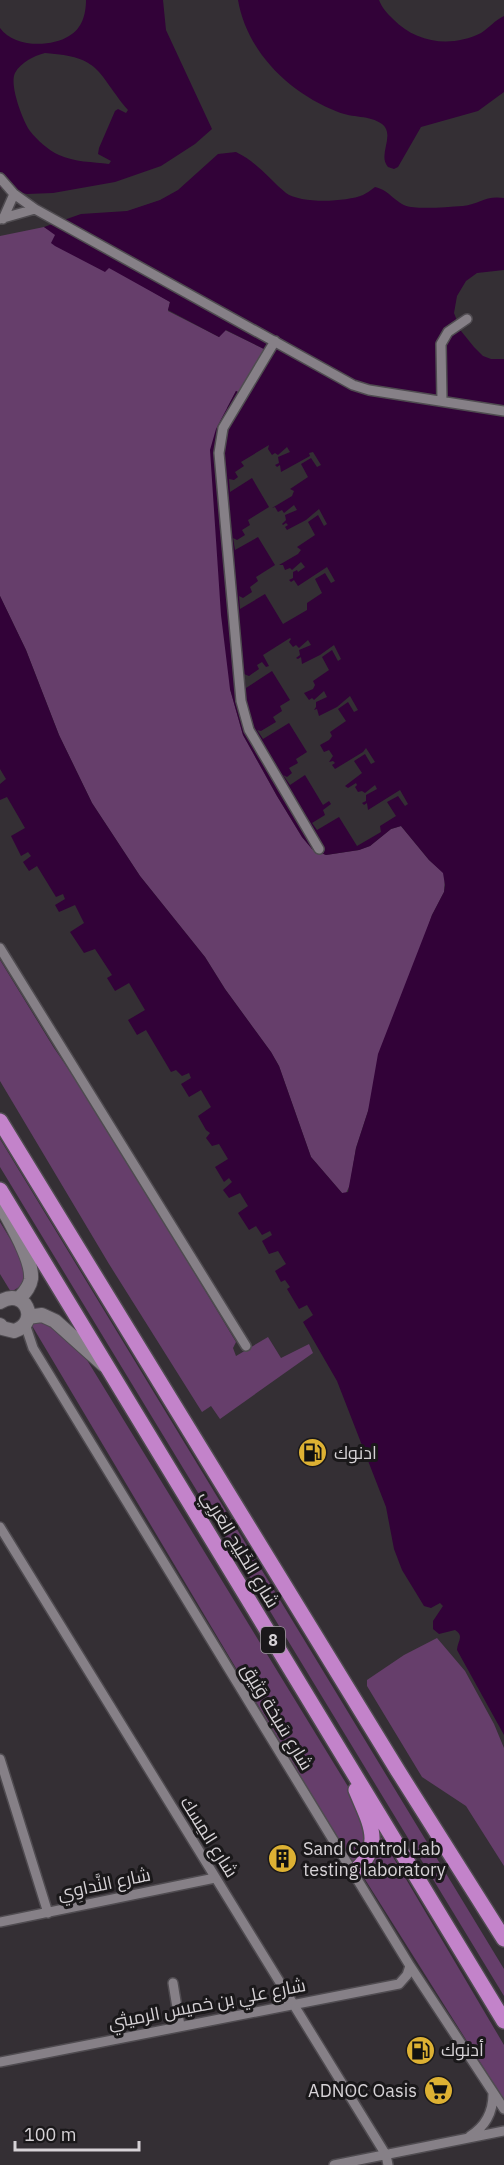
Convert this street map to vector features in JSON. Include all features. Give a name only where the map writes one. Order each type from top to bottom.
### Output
[{"type":"highway","name":"شارع الخَلِيج العَربِي","points":[[0,1121],[404,1781],[504,1940]]},
{"type":"highway","name":"شارع الخَلِيج العَربِي","points":[[0,1190],[504,2021]]},
{"type":"highway","points":[[341,1751],[372,1833],[371,1852],[353,1873]]},
{"type":"main road","points":[[0,1203],[26,1255],[31,1272],[30,1284],[8,1297]]},
{"type":"main road","points":[[8,1297],[25,1303],[28,1310],[13,1327]]},
{"type":"main road","points":[[13,1327],[42,1315],[55,1321],[108,1369]]},
{"type":"street","points":[[0,178],[14,194],[45,215],[353,385],[369,390],[504,411]]},
{"type":"street","points":[[2,219],[14,194]]},
{"type":"street","points":[[2,219],[35,209]]},
{"type":"street","points":[[442,401],[441,344],[448,332],[466,320]]},
{"type":"street","points":[[275,341],[223,428],[219,453],[222,494],[234,608],[240,701],[249,730],[319,849]]},
{"type":"street","points":[[0,948],[246,1346]]},
{"type":"street","name":"شارع سَبخة وَثِيق","points":[[13,1327],[33,1348],[410,1966],[504,2109]]},
{"type":"street","name":"شارع المِسك","points":[[0,1527],[294,2004],[387,2160]]},
{"type":"street","points":[[0,1759],[48,1912]]},
{"type":"street","name":"شارع النَّداوِي","points":[[0,1922],[215,1878]]},
{"type":"street","name":"شارع علي بن خميس الرميثي","points":[[0,2062],[399,1984],[407,1975],[410,1966]]},
{"type":"street","points":[[173,1983],[180,2026]]},
{"type":"street","points":[[468,2137],[476,2133],[487,2119],[495,2097]]},
{"type":"street","name":"شارع سَبخة وَثِيق","points":[[495,2097],[497,2107],[504,2119]]},
{"type":"street","points":[[340,2164],[387,2160],[468,2137],[504,2132]]},
{"type":"shaded area","points":[[86,0],[163,0],[166,30],[212,129],[195,144],[161,166],[115,182],[53,193],[27,194],[0,188],[0,28],[14,39],[32,44],[61,40],[77,29],[84,16]],"holes":[[[45,53],[78,58],[96,69],[128,110],[126,113],[118,109],[115,111],[99,148],[98,154],[111,161],[109,164],[77,160],[55,153],[36,138],[24,119],[15,94],[15,73],[24,63]]]},
{"type":"shaded area","points":[[238,0],[379,0],[383,8],[402,27],[434,41],[458,41],[470,38],[504,16],[504,92],[478,111],[421,127],[398,167],[394,169],[388,167],[384,157],[387,134],[382,124],[372,119],[338,112],[303,94],[287,82],[261,53],[251,37]]},
{"type":"shaded area","points":[[236,152],[257,166],[286,193],[302,199],[324,201],[346,199],[363,195],[375,187],[385,191],[406,206],[417,208],[463,206],[492,198],[504,198],[504,270],[477,273],[466,281],[457,296],[454,313],[461,331],[483,356],[491,359],[504,359],[504,1735],[457,1650],[460,1639],[458,1632],[455,1630],[439,1634],[433,1629],[433,1621],[443,1606],[440,1603],[431,1608],[424,1606],[402,1570],[394,1549],[386,1507],[337,1381],[303,1322],[313,1315],[307,1305],[299,1309],[287,1289],[290,1287],[285,1280],[281,1282],[275,1271],[286,1264],[278,1251],[269,1254],[262,1241],[272,1235],[270,1231],[262,1235],[256,1226],[249,1230],[238,1213],[248,1206],[240,1193],[229,1198],[223,1190],[232,1182],[229,1178],[224,1182],[215,1167],[228,1159],[219,1144],[212,1146],[206,1138],[210,1133],[198,1116],[211,1107],[201,1090],[189,1097],[181,1084],[191,1078],[189,1073],[182,1076],[176,1070],[171,1072],[146,1030],[137,1035],[128,1020],[145,1010],[129,983],[115,991],[107,978],[112,975],[95,949],[84,953],[70,932],[84,923],[75,905],[59,912],[55,905],[65,899],[63,894],[56,897],[37,866],[29,871],[23,862],[31,856],[28,852],[21,856],[11,836],[25,828],[7,797],[0,800],[0,784],[6,779],[0,769],[0,596],[26,650],[59,735],[92,803],[140,876],[205,957],[225,989],[271,1052],[279,1066],[311,1157],[342,1193],[348,1192],[356,1148],[368,1111],[378,1054],[432,915],[444,892],[443,873],[401,826],[391,829],[370,846],[359,850],[326,855],[312,849],[277,796],[243,735],[230,689],[221,615],[210,450],[216,429],[236,391],[242,394],[266,350],[226,330],[219,337],[168,310],[170,302],[109,268],[105,272],[55,246],[51,243],[55,235],[44,227],[81,214],[127,211],[160,200],[178,190],[218,154]]},
{"type":"shaded area","points":[[44,227],[170,302],[168,311],[219,337],[225,330],[266,350],[242,394],[236,391],[227,408],[230,689],[243,735],[277,796],[312,849],[326,855],[359,850],[370,846],[391,829],[401,826],[429,860],[444,873],[444,892],[432,915],[356,1148],[350,1185],[346,1193],[342,1193],[311,1157],[279,1066],[271,1052],[225,989],[205,957],[140,876],[92,803],[59,735],[26,650],[0,596],[0,236]]},
{"type":"shaded area","points":[[0,960],[54,1048],[95,1108],[236,1342],[233,1348],[236,1356],[268,1337],[281,1358],[309,1344],[313,1353],[220,1419],[211,1406],[202,1412],[109,1264],[0,1081]]},
{"type":"shaded area","points":[[0,1139],[504,1969],[504,1996],[0,1167]]},
{"type":"shaded area","points":[[0,1222],[23,1260],[24,1284],[11,1292],[0,1274]]},
{"type":"shaded area","points":[[41,1318],[87,1360],[363,1811],[367,1846],[352,1863],[31,1324]]},
{"type":"shaded area","points":[[437,1638],[465,1671],[494,1724],[504,1748],[504,1866],[466,1806],[422,1777],[367,1686],[367,1680],[404,1655]]},
{"type":"shaded area","points":[[380,1835],[504,2045],[504,2100],[361,1873],[375,1850]]},
{"type":"pier","points":[[269,445],[268,449],[272,455],[275,453],[278,455],[287,447],[290,452],[278,457],[279,463],[275,465],[277,467],[280,465],[281,472],[310,456],[309,453],[313,452],[321,465],[317,467],[311,458],[301,464],[308,477],[290,489],[294,491],[292,496],[272,508],[275,507],[278,512],[282,510],[284,513],[294,505],[297,510],[285,515],[286,520],[282,524],[288,525],[285,527],[287,530],[306,520],[319,509],[327,524],[324,526],[318,515],[308,522],[315,535],[297,547],[301,550],[298,554],[279,565],[283,565],[285,570],[290,568],[292,570],[301,562],[305,567],[298,572],[297,570],[293,572],[293,578],[289,580],[291,582],[294,580],[298,586],[327,567],[335,581],[331,583],[325,573],[315,579],[322,593],[307,603],[307,610],[283,624],[265,594],[240,609],[239,596],[243,598],[252,592],[250,587],[258,581],[256,577],[275,565],[258,537],[235,550],[233,538],[237,540],[245,535],[242,530],[250,525],[248,520],[269,507],[252,478],[230,492],[229,479],[234,480],[238,477],[235,472],[244,466],[241,462]]},
{"type":"pier","points":[[290,638],[289,642],[293,647],[296,645],[299,648],[308,640],[311,645],[299,650],[300,655],[296,658],[301,657],[302,664],[334,645],[341,659],[338,661],[332,650],[322,657],[329,670],[313,681],[315,685],[313,689],[304,693],[309,700],[312,698],[314,700],[324,691],[327,697],[316,702],[314,710],[317,709],[319,716],[337,707],[350,696],[358,710],[354,712],[348,702],[338,709],[346,721],[330,732],[332,736],[329,740],[320,745],[324,752],[329,750],[333,756],[329,762],[335,763],[332,765],[335,769],[366,748],[375,762],[371,764],[365,754],[354,761],[362,773],[345,786],[348,788],[356,783],[355,787],[358,792],[365,793],[375,785],[377,789],[366,795],[366,801],[362,803],[364,805],[367,803],[368,810],[400,790],[408,804],[405,806],[398,796],[387,802],[396,816],[380,826],[381,832],[357,846],[339,817],[317,830],[312,823],[325,815],[323,810],[331,804],[329,801],[323,805],[305,775],[290,785],[283,775],[287,777],[292,773],[289,768],[298,763],[296,759],[307,752],[289,723],[263,739],[257,730],[261,731],[276,722],[273,717],[282,711],[280,706],[290,700],[272,671],[246,688],[244,674],[249,676],[259,669],[257,665],[262,662],[266,667],[269,666],[263,655]]},
{"type":"place","name":"ادنوك","points":[[313,1453]]},
{"type":"place","name":"Sand Control Lab testing laboratory","points":[[282,1859]]},
{"type":"place","name":"أدنوك","points":[[420,2050]]},
{"type":"place","name":"ADNOC Oasis","points":[[438,2091]]}]
